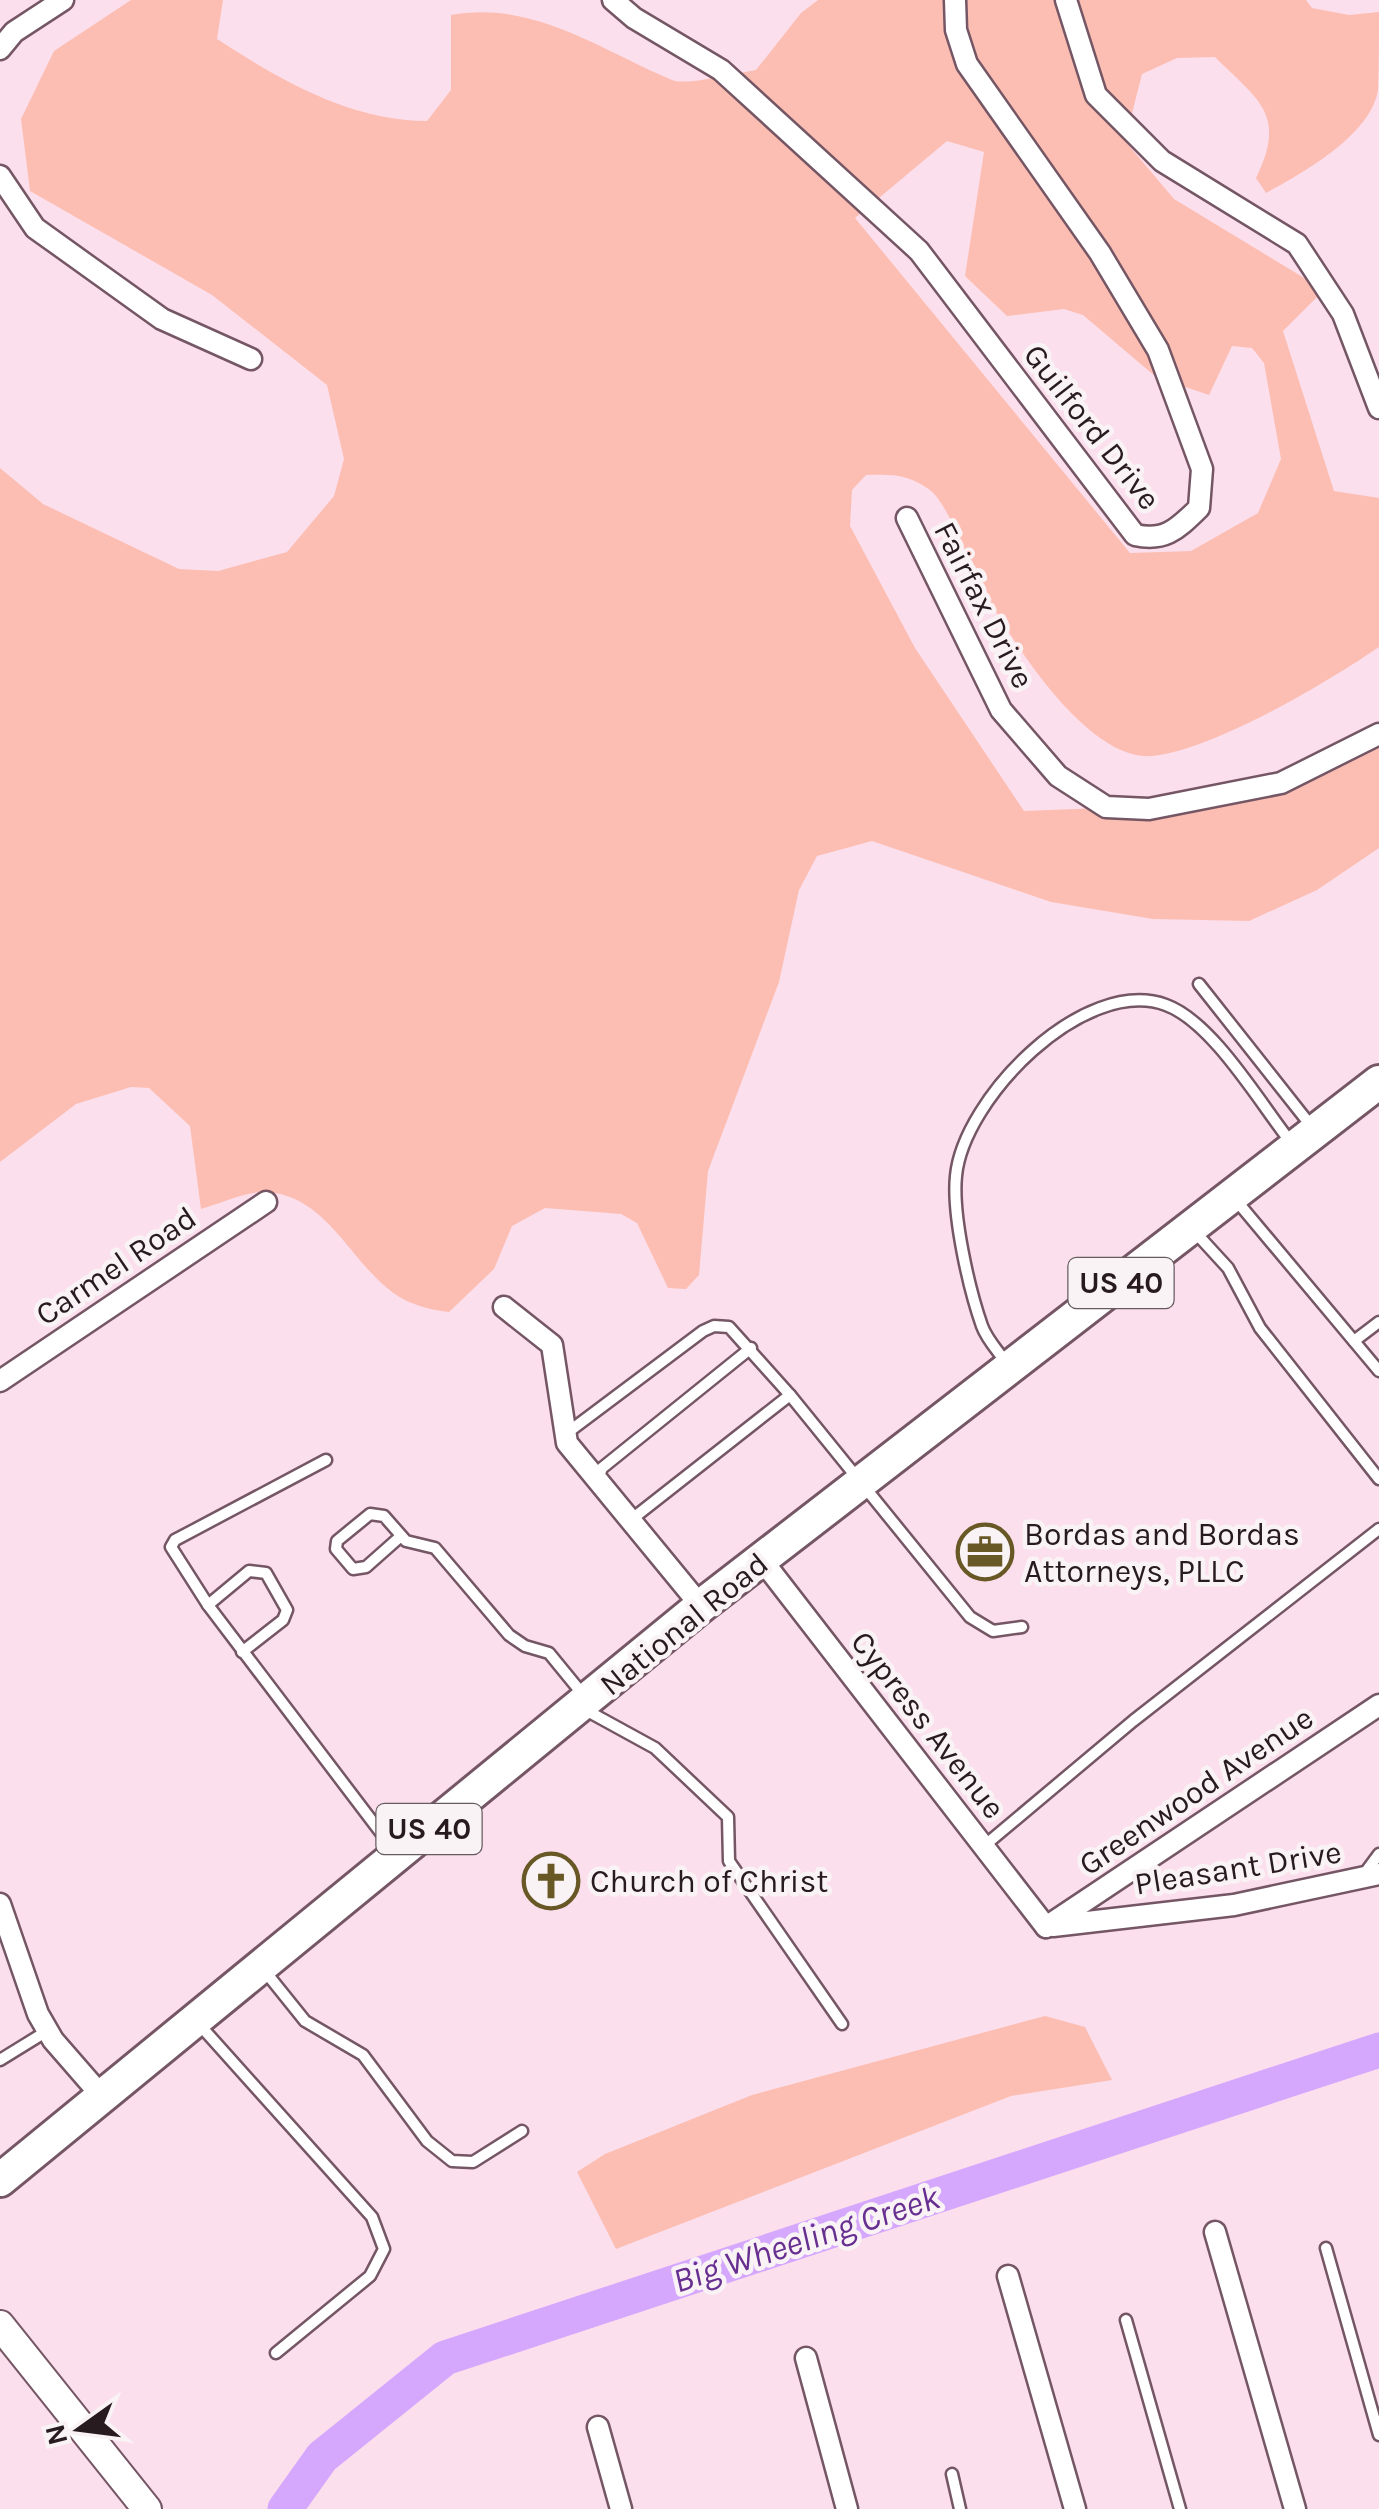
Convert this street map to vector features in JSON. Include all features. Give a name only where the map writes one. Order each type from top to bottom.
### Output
[{"type":"main road","name":"National Road","points":[[0,2180],[100,2094],[701,1606],[1379,1082]]},
{"type":"street","points":[[0,49],[14,32],[63,0]]},
{"type":"street","name":"Guilford Drive","points":[[613,0],[634,18],[720,70],[919,251],[1135,535],[1155,540],[1175,532],[1199,508],[1202,469],[1172,384],[1158,350],[1100,253],[967,64],[956,30],[956,0]]},
{"type":"street","points":[[1066,0],[1096,95],[1162,161],[1211,195],[1298,244],[1343,314],[1379,408]]},
{"type":"street","points":[[0,176],[35,228],[162,319],[251,358]]},
{"type":"street","name":"Fairfax Drive","points":[[907,518],[1001,710],[1058,776],[1106,808],[1149,809],[1281,783],[1379,734]]},
{"type":"street","name":"Carmel Road","points":[[0,1381],[266,1202]]},
{"type":"street","points":[[504,1306],[552,1346],[567,1443],[701,1606]]},
{"type":"street","name":"Cypress Avenue","points":[[762,1560],[1046,1926]]},
{"type":"street","name":"Greenwood Avenue","points":[[1046,1926],[1379,1706]]},
{"type":"street","name":"Pleasant Drive","points":[[1046,1926],[1234,1905],[1370,1876]]},
{"type":"street","points":[[0,1904],[16,1939],[32,2000],[48,2031],[100,2094]]},
{"type":"street","points":[[1215,2232],[1295,2509]]},
{"type":"street","points":[[1008,2276],[1075,2509]]},
{"type":"street","points":[[0,2325],[146,2509]]},
{"type":"street","points":[[806,2358],[848,2509]]},
{"type":"street","points":[[598,2427],[621,2509]]},
{"type":"lane","points":[[1199,984],[1305,1140]]},
{"type":"lane","points":[[1010,1370],[983,1329],[970,1277],[955,1178],[972,1121],[1025,1058],[1070,1023],[1094,1011],[1130,998],[1166,1005],[1198,1023],[1305,1140]]},
{"type":"lane","points":[[1233,1196],[1379,1371]]},
{"type":"lane","points":[[1192,1228],[1228,1268],[1260,1328],[1379,1478]]},
{"type":"lane","points":[[1354,1341],[1379,1322]]},
{"type":"lane","points":[[566,1434],[714,1326],[729,1328],[790,1394],[970,1618],[992,1630],[1022,1627]]},
{"type":"lane","points":[[598,1480],[602,1468],[751,1348]]},
{"type":"lane","points":[[632,1519],[790,1394]]},
{"type":"lane","points":[[326,1460],[174,1540],[171,1548],[242,1652],[397,1855]]},
{"type":"lane","points":[[401,1536],[366,1567],[354,1569],[336,1549],[337,1542],[370,1514],[384,1516],[401,1536],[435,1548],[509,1635],[525,1646],[549,1653],[585,1704],[655,1748],[728,1817],[729,1860],[842,2024]]},
{"type":"lane","points":[[984,1846],[1133,1721],[1379,1529]]},
{"type":"lane","points":[[208,1605],[248,1571],[266,1573],[287,1610],[283,1620],[242,1652]]},
{"type":"lane","points":[[1370,1876],[1379,1854]]},
{"type":"lane","points":[[260,1966],[305,2021],[362,2055],[427,2141],[452,2161],[473,2162],[522,2130]]},
{"type":"lane","points":[[194,2019],[372,2217],[384,2249],[370,2276],[276,2353]]},
{"type":"lane","points":[[0,2060],[48,2031]]},
{"type":"lane","points":[[1326,2248],[1379,2435]]},
{"type":"lane","points":[[1126,2320],[1180,2509]]},
{"type":"lane","points":[[952,2474],[960,2509]]},
{"type":"shaded area","points":[[131,0],[223,0],[217,39],[266,69],[343,106],[398,119],[427,121],[451,90],[451,15],[481,12],[538,21],[672,80],[689,81],[756,70],[801,13],[818,0],[1306,0],[1312,8],[1349,15],[1379,12],[1378,90],[1373,107],[1333,151],[1266,193],[1256,178],[1269,138],[1264,110],[1215,57],[1177,58],[1142,74],[1125,141],[1174,199],[1324,290],[1283,331],[1334,491],[1379,498],[1379,647],[1301,696],[1206,742],[1152,756],[1127,752],[1102,739],[1078,719],[1032,666],[984,591],[952,522],[930,490],[900,476],[866,475],[852,490],[850,526],[915,648],[1024,811],[1205,804],[1285,792],[1379,748],[1379,848],[1317,890],[1249,921],[1153,919],[1051,902],[872,841],[817,856],[799,890],[779,982],[708,1171],[699,1275],[686,1289],[668,1288],[637,1223],[621,1214],[545,1208],[512,1226],[494,1269],[449,1312],[412,1303],[392,1292],[319,1215],[302,1203],[261,1192],[201,1209],[190,1126],[149,1088],[131,1087],[76,1104],[0,1162],[0,468],[43,504],[179,569],[218,571],[287,552],[334,496],[344,459],[327,385],[212,295],[30,191],[21,119],[54,51]],"holes":[[[947,141],[984,152],[965,276],[1007,316],[1064,309],[1083,315],[1156,377],[1209,395],[1232,346],[1252,348],[1264,363],[1281,459],[1258,513],[1191,551],[1130,553],[855,218]]]},
{"type":"shaded area","points":[[1045,2016],[1085,2027],[1112,2080],[1011,2096],[616,2249],[577,2172],[605,2154],[752,2095]]},
{"type":"waterway","name":"Big Wheeling Creek","points":[[285,2509],[322,2457],[445,2358],[1379,2050]]},
{"type":"place","name":"Bordas and Bordas Attorneys, PLLC","points":[[985,1552]]},
{"type":"place","name":"Church of Christ","points":[[551,1881]]}]
